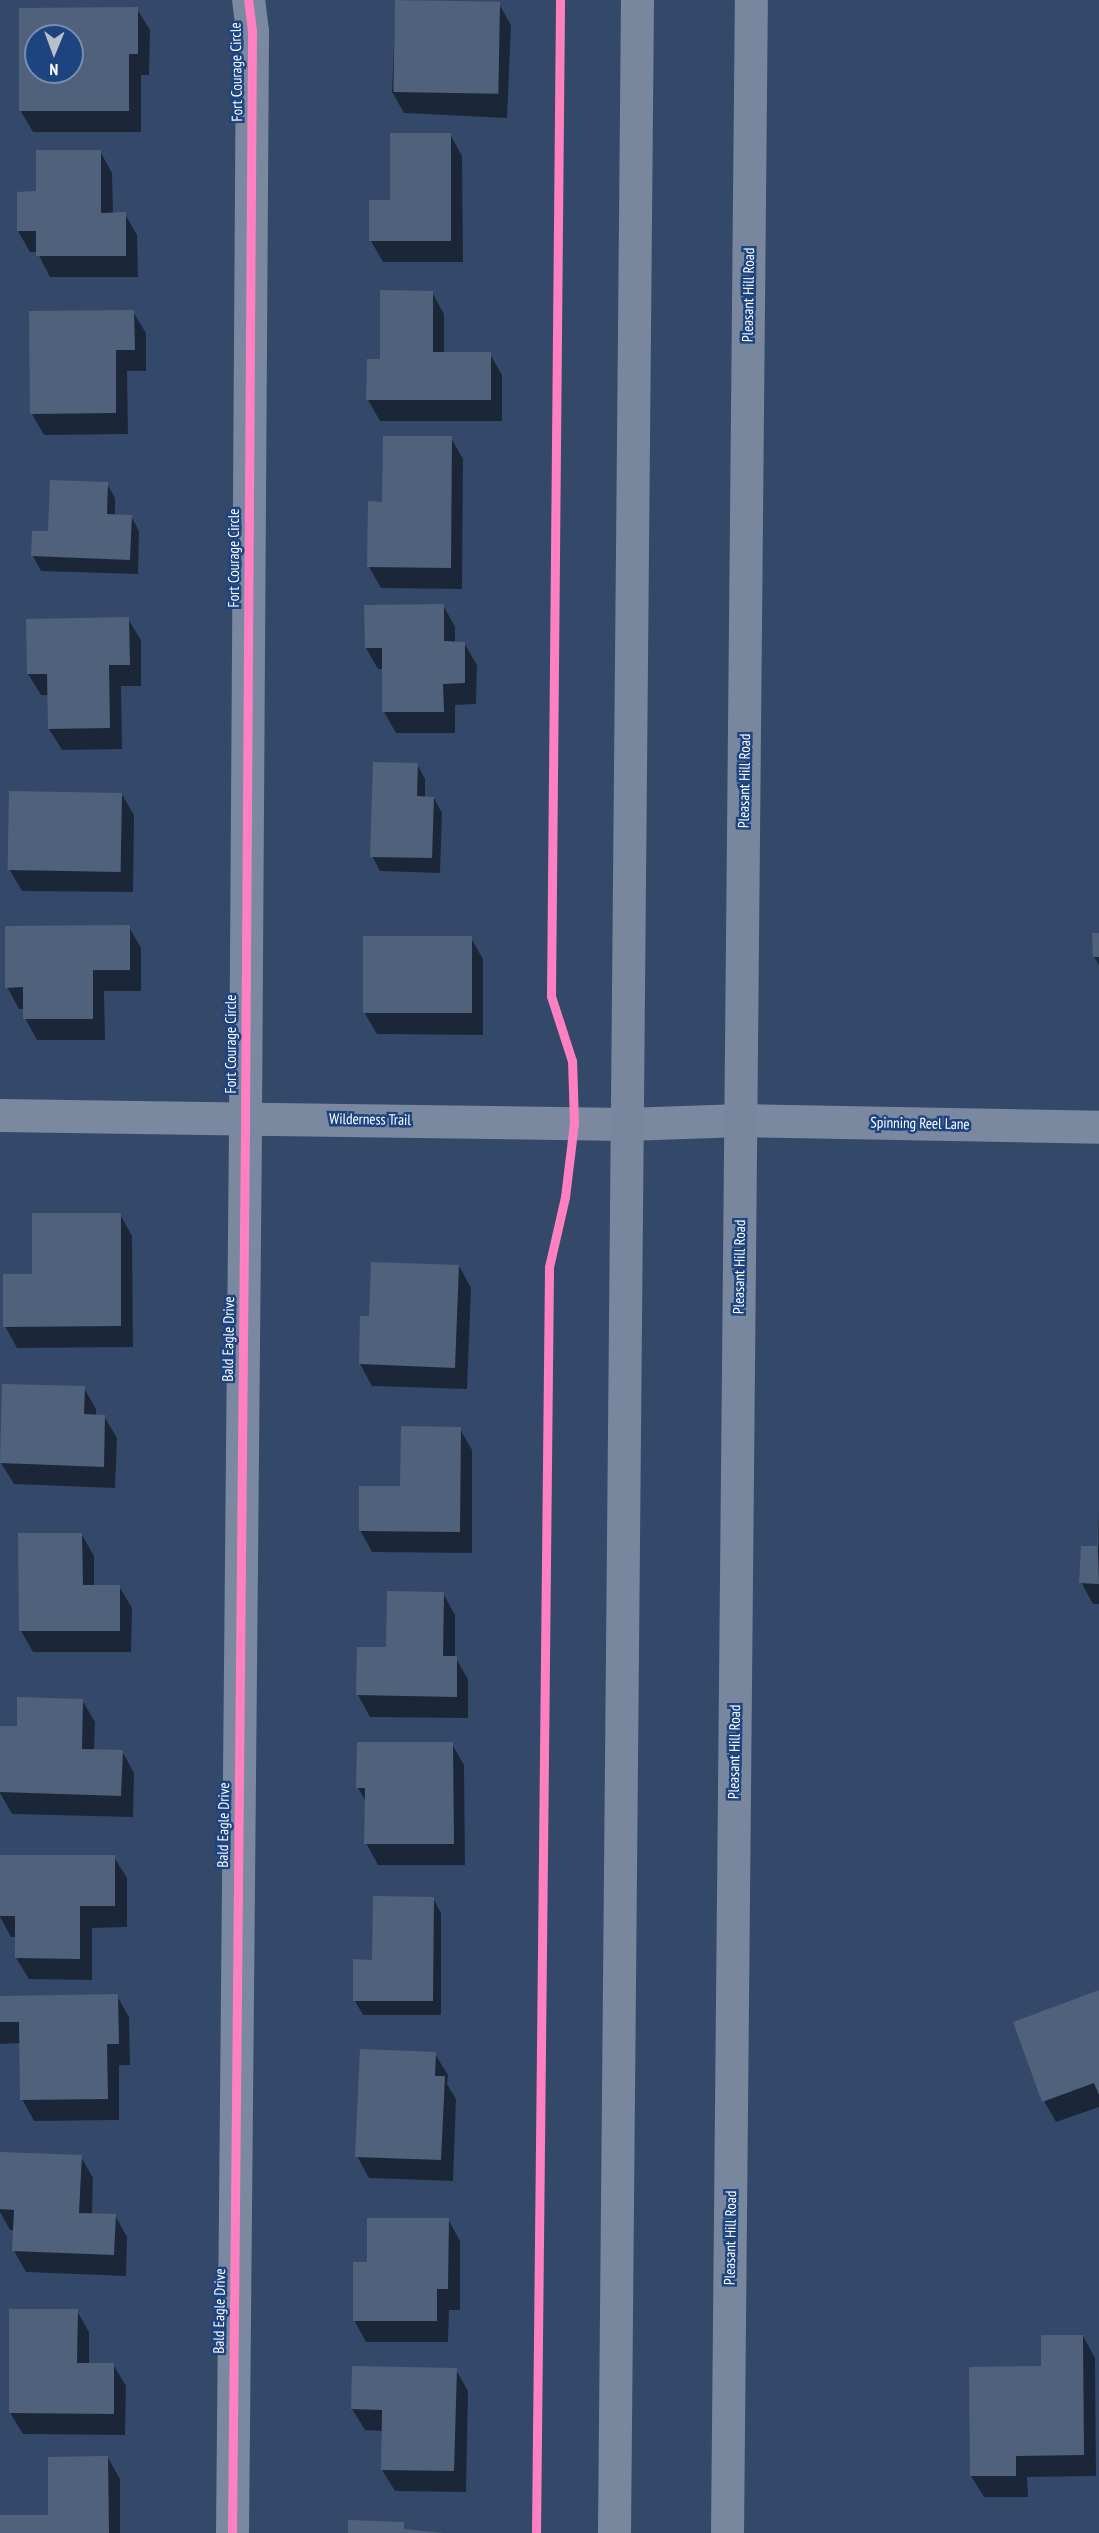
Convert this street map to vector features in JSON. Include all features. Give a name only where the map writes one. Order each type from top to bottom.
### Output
[{"type":"main road","points":[[614,2533],[637,0]]},
{"type":"main road","name":"Pleasant Hill Road","points":[[727,2533],[751,0]]},
{"type":"street","name":"Fort Courage Circle","points":[[245,1116],[252,43],[248,0]]},
{"type":"street","name":"Wilderness Trail","points":[[0,1115],[245,1116],[626,1124],[741,1120]]},
{"type":"street","name":"Bald Eagle Drive","points":[[232,2533],[245,1116]]},
{"type":"street","name":"Spinning Reel Lane","points":[[741,1120],[1099,1127]]},
{"type":"building","points":[[395,0],[500,2],[498,94],[393,92]]},
{"type":"building","points":[[138,7],[138,54],[129,54],[129,111],[19,111],[19,8]]},
{"type":"building","points":[[390,133],[451,133],[451,241],[369,241],[369,200],[390,200]]},
{"type":"building","points":[[36,150],[101,150],[101,213],[126,212],[126,256],[36,256],[36,231],[17,231],[17,192],[36,191]]},
{"type":"building","points":[[380,290],[433,291],[433,352],[491,352],[491,400],[366,400],[367,359],[380,359]]},
{"type":"building","points":[[134,310],[135,350],[116,350],[116,413],[30,414],[29,311]]},
{"type":"building","points":[[383,436],[452,436],[451,568],[367,567],[368,501],[382,502]]},
{"type":"building","points":[[50,480],[108,482],[107,514],[132,515],[130,560],[31,556],[32,531],[48,531]]},
{"type":"building","points":[[444,604],[444,641],[465,642],[465,683],[443,684],[444,712],[382,712],[382,648],[365,648],[364,605]]},
{"type":"building","points":[[129,617],[130,665],[109,665],[110,728],[48,729],[47,674],[27,674],[26,619]]},
{"type":"building","points":[[373,762],[418,763],[417,796],[434,797],[432,858],[370,857]]},
{"type":"building","points":[[9,791],[122,793],[121,872],[8,870]]},
{"type":"building","points":[[130,925],[130,970],[93,970],[93,1019],[23,1019],[23,987],[5,988],[5,926]]},
{"type":"building","points":[[1092,933],[1099,933],[1099,957],[1093,957]]},
{"type":"building","points":[[363,936],[472,936],[472,1013],[363,1013]]},
{"type":"building","points":[[32,1213],[121,1213],[121,1326],[3,1327],[3,1274],[32,1274]]},
{"type":"building","points":[[371,1262],[459,1265],[455,1368],[359,1364],[360,1316],[369,1316]]},
{"type":"building","points":[[2,1384],[85,1386],[84,1414],[105,1415],[104,1467],[0,1463]]},
{"type":"building","points":[[401,1426],[461,1427],[460,1532],[359,1531],[359,1486],[400,1486]]},
{"type":"building","points":[[1097,1522],[1099,1584],[1079,1583],[1081,1546],[1097,1546]]},
{"type":"building","points":[[18,1533],[82,1533],[83,1585],[120,1585],[120,1631],[19,1631]]},
{"type":"building","points":[[387,1591],[444,1592],[443,1656],[457,1656],[457,1697],[356,1695],[357,1647],[386,1647]]},
{"type":"building","points":[[17,1697],[83,1699],[82,1749],[123,1750],[121,1796],[0,1792],[0,1726],[17,1726]]},
{"type":"building","points":[[357,1742],[453,1742],[454,1844],[364,1844],[365,1788],[356,1788]]},
{"type":"building","points":[[0,1855],[115,1855],[115,1906],[80,1906],[80,1959],[15,1958],[15,1916],[0,1916]]},
{"type":"building","points":[[373,1896],[434,1897],[433,2001],[353,2001],[353,1959],[372,1960]]},
{"type":"building","points":[[1099,1990],[1099,2095],[1094,2083],[1042,2102],[1013,2022]]},
{"type":"building","points":[[118,1994],[119,2044],[107,2044],[108,2099],[20,2100],[19,2022],[0,2022],[0,1996]]},
{"type":"building","points":[[360,2049],[436,2052],[435,2076],[445,2076],[441,2160],[355,2157]]},
{"type":"building","points":[[0,2152],[82,2155],[79,2213],[116,2214],[114,2255],[12,2251],[14,2210],[0,2209]]},
{"type":"building","points":[[367,2218],[449,2218],[448,2289],[437,2289],[437,2321],[353,2321],[353,2262],[367,2262]]},
{"type":"building","points":[[9,2309],[78,2309],[77,2363],[114,2363],[114,2414],[9,2413]]},
{"type":"building","points":[[1041,2335],[1083,2335],[1084,2455],[1016,2456],[1016,2476],[970,2476],[969,2367],[1041,2366]]},
{"type":"building","points":[[352,2366],[457,2368],[454,2471],[381,2470],[382,2410],[351,2409]]},
{"type":"building","points":[[108,2456],[109,2533],[0,2533],[0,2515],[48,2515],[48,2457]]},
{"type":"building","points":[[348,2520],[404,2522],[404,2529],[443,2533],[348,2533]]},
{"type":"cycle path","points":[[232,2533],[252,31],[248,0]]},
{"type":"cycle path","points":[[536,2533],[549,1267],[565,1197],[574,1123],[572,1061],[551,996],[560,0]]}]
